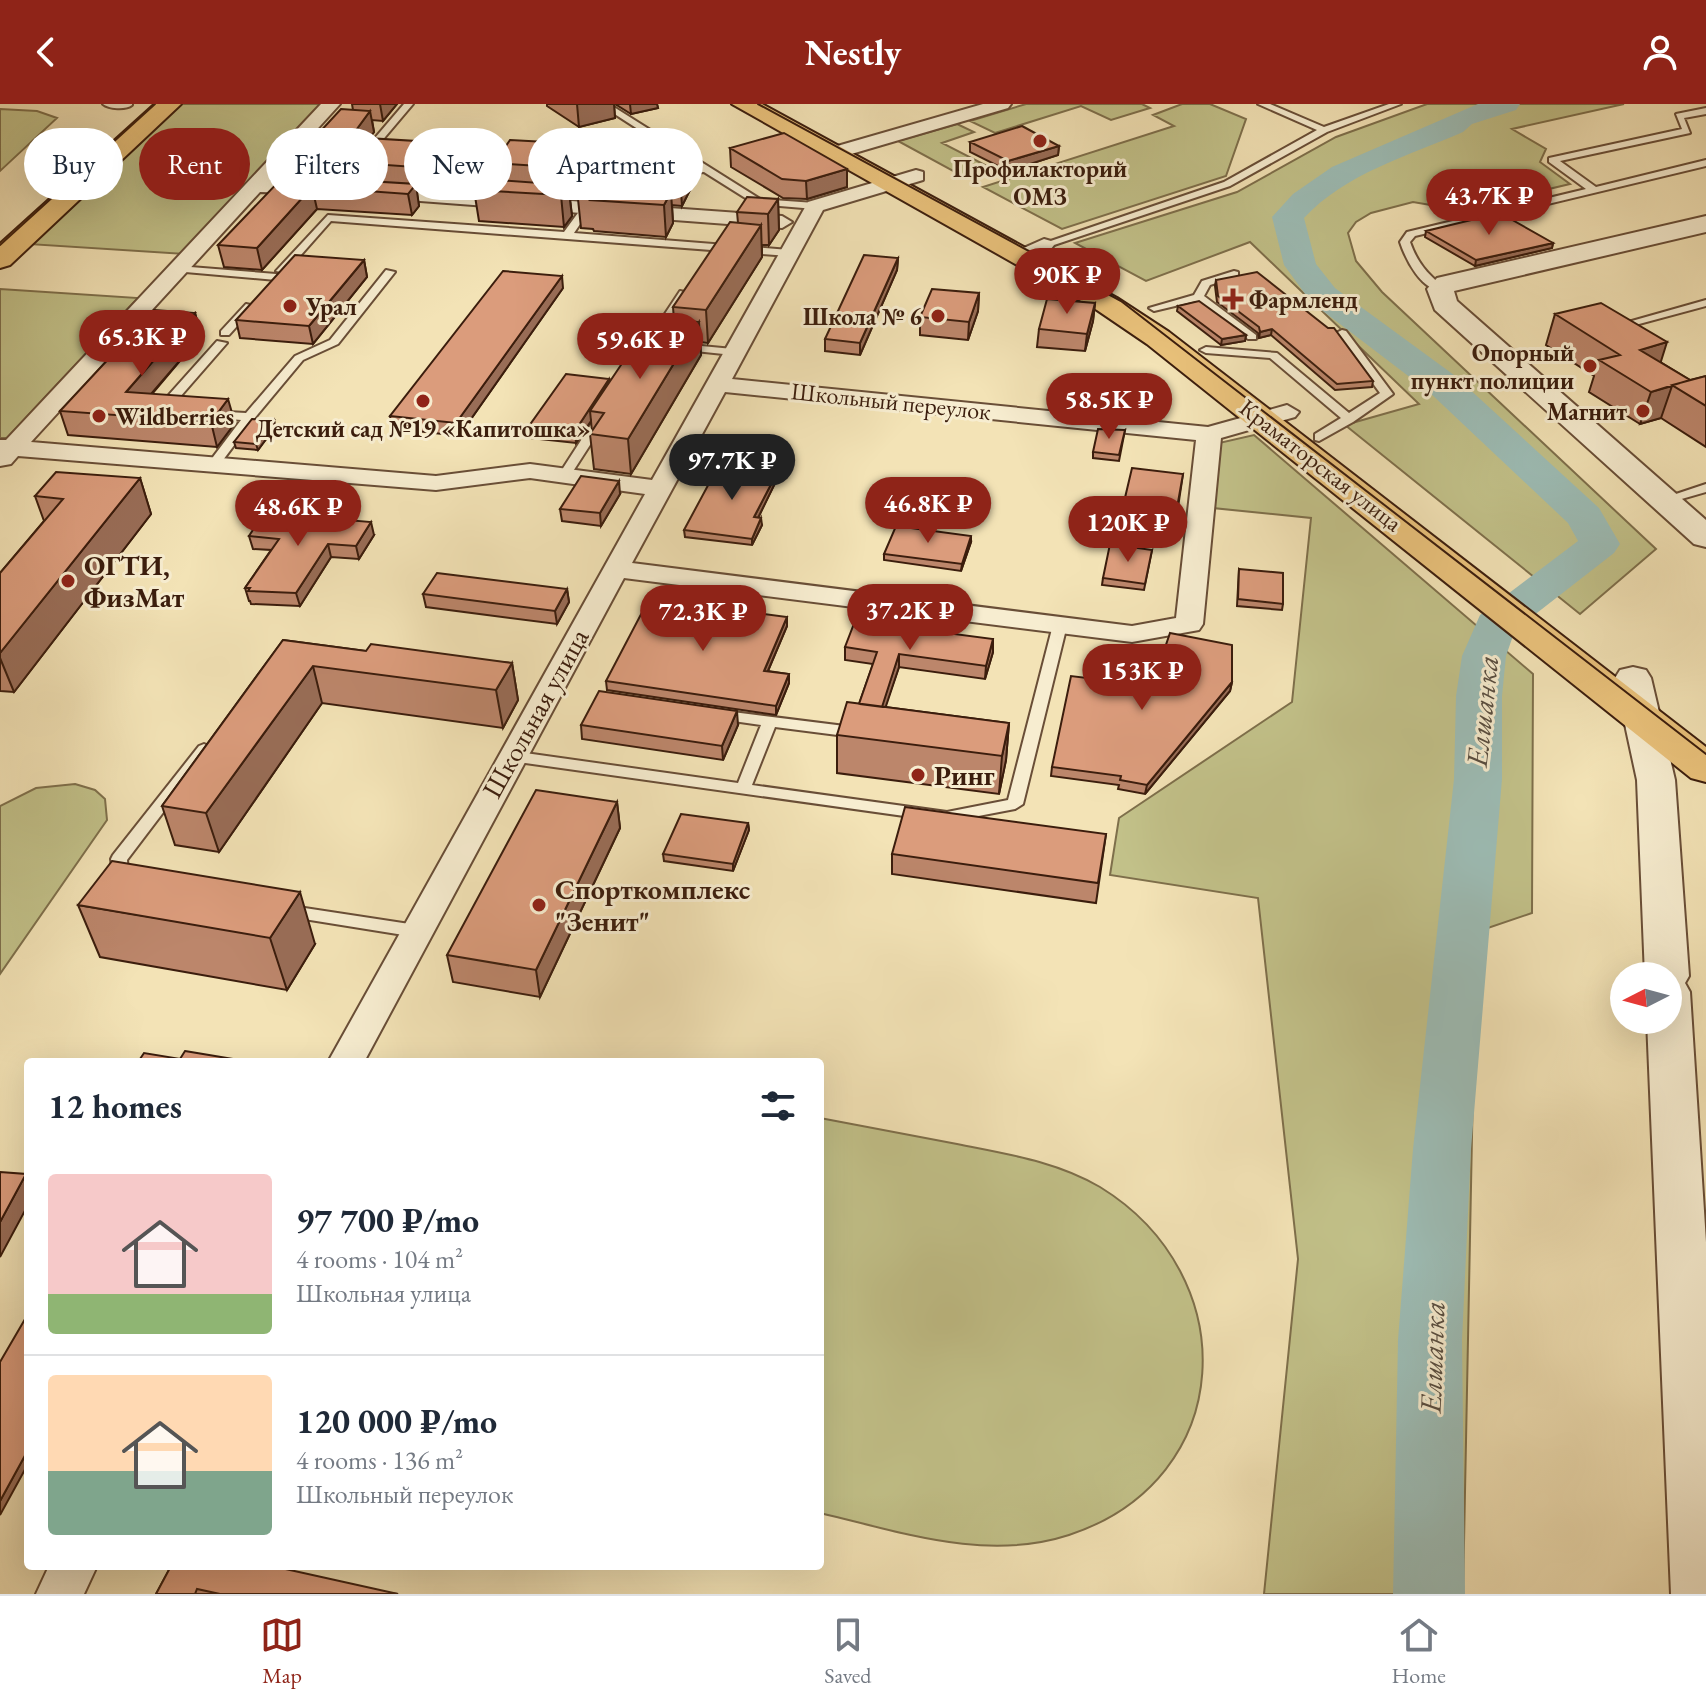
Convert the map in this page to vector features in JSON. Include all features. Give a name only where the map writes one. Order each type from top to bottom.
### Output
[{"type":"main road","points":[[100,128],[121,104]]},
{"type":"main road","points":[[0,259],[169,104]]},
{"type":"main road","name":"Краматорская улица","points":[[744,104],[848,149]]},
{"type":"main road","name":"Краматорская улица","points":[[782,104],[848,149],[1031,250],[1137,295],[1206,350],[1274,416]]},
{"type":"main road","name":"Краматорская улица","points":[[1031,250],[1274,416],[1330,442],[1558,635],[1637,697],[1706,770]]},
{"type":"main road","name":"Краматорская улица","points":[[1637,697],[1706,732]]},
{"type":"street","points":[[848,149],[1002,104]]},
{"type":"street","points":[[4,452],[255,186],[325,117]]},
{"type":"street","points":[[479,200],[586,208],[810,215],[903,180]]},
{"type":"street","points":[[255,186],[404,195]]},
{"type":"street","name":"Школьная улица","points":[[348,1058],[613,569],[810,215]]},
{"type":"street","points":[[1706,224],[1446,284],[1440,289],[1445,304],[1706,537]]},
{"type":"street","name":"Школьный переулок","points":[[716,384],[1209,434],[1274,416]]},
{"type":"street","points":[[613,569],[1132,634],[1189,624],[1209,434]]},
{"type":"street","points":[[4,452],[436,483],[530,471],[658,488]]},
{"type":"street","points":[[1637,697],[1656,780],[1666,962]]},
{"type":"street","points":[[1656,780],[1706,770]]},
{"type":"street","points":[[1672,1034],[1696,1310],[1700,1594]]},
{"type":"street","points":[[59,1594],[72,1570]]},
{"type":"lane","points":[[388,129],[409,104]]},
{"type":"lane","points":[[603,104],[758,202],[810,215]]},
{"type":"lane","points":[[1262,104],[1324,130]]},
{"type":"lane","points":[[1031,250],[1227,184],[1324,130],[1397,104]]},
{"type":"lane","points":[[1593,189],[1552,160],[1687,131],[1679,116],[1706,111]]},
{"type":"lane","points":[[375,126],[390,127]]},
{"type":"lane","points":[[1440,289],[1417,271],[1411,260],[1405,242],[1411,234],[1706,163]]},
{"type":"lane","points":[[703,170],[707,169]]},
{"type":"lane","points":[[567,235],[586,208]]},
{"type":"lane","points":[[266,288],[328,218],[789,253]]},
{"type":"lane","points":[[707,259],[715,247]]},
{"type":"lane","points":[[178,269],[276,277]]},
{"type":"lane","points":[[213,465],[299,358],[334,342],[390,272]]},
{"type":"lane","points":[[1154,308],[1198,297],[1206,283],[1234,274]]},
{"type":"lane","points":[[691,283],[651,344],[733,352]]},
{"type":"lane","points":[[1198,297],[1252,337]]},
{"type":"lane","points":[[176,411],[161,410],[256,299]]},
{"type":"lane","points":[[1613,340],[1600,332],[1706,303]]},
{"type":"lane","points":[[1206,350],[1273,355],[1330,442],[1387,394],[1342,333]]},
{"type":"lane","points":[[564,476],[607,410]]},
{"type":"lane","points":[[205,413],[249,417]]},
{"type":"lane","points":[[1664,500],[1700,490],[1706,500]]},
{"type":"lane","points":[[511,756],[947,817],[1015,804],[1020,752],[1060,625]]},
{"type":"lane","points":[[707,713],[876,735]]},
{"type":"lane","points":[[743,788],[770,722]]},
{"type":"lane","points":[[137,889],[121,886],[119,859],[217,732]]},
{"type":"lane","points":[[261,908],[416,931]]},
{"type":"shaded area","points":[[179,104],[323,104],[301,128],[266,128],[266,166],[250,183],[250,128],[153,128]]},
{"type":"shaded area","points":[[1026,104],[1142,104],[1150,108],[1111,120],[1081,106],[995,133],[970,121]]},
{"type":"shaded area","points":[[1182,104],[1210,104],[1246,119],[1226,176],[1062,229],[983,187],[1174,126],[1153,115]]},
{"type":"shaded area","points":[[1427,104],[1624,104],[1512,129],[1546,149],[1540,162],[1570,184],[1460,210],[1413,202],[1371,213],[1356,222],[1348,233],[1356,261],[1382,292],[1656,549],[1580,614],[1345,425],[1419,404],[1250,242],[1146,281],[1075,243],[1237,192],[1336,137]]},
{"type":"shaded area","points":[[0,109],[37,111],[57,118],[46,128],[24,128],[24,149],[0,171]]},
{"type":"shaded area","points":[[957,124],[974,132],[942,143],[993,169],[966,178],[898,141]]},
{"type":"shaded area","points":[[139,141],[139,200],[235,200],[185,254],[28,244],[75,200],[123,200],[123,156]]},
{"type":"shaded area","points":[[0,289],[138,298],[7,438],[0,438]]},
{"type":"shaded area","points":[[1254,435],[1533,674],[1532,913],[1476,932],[1463,1594],[1264,1594],[1298,1259],[1258,898],[1110,875],[1119,818],[1292,702],[1311,518],[1213,508],[1219,443]]},
{"type":"shaded area","points":[[75,784],[95,790],[105,799],[107,820],[0,974],[0,806],[36,788]]},
{"type":"shaded area","points":[[824,1119],[994,1151],[1066,1171],[1100,1187],[1147,1225],[1180,1271],[1198,1321],[1202,1373],[1191,1424],[1166,1470],[1125,1508],[1069,1535],[1038,1543],[975,1545],[912,1535],[824,1514]]},
{"type":"building","points":[[341,109],[370,111],[358,128],[323,128]]},
{"type":"building","points":[[1022,126],[1059,146],[1008,161],[970,142]]},
{"type":"building","points":[[784,133],[847,169],[806,181],[782,179],[730,148]]},
{"type":"building","points":[[388,139],[404,140],[404,166],[388,165]]},
{"type":"building","points":[[512,140],[528,141],[528,165],[512,164]]},
{"type":"building","points":[[512,181],[528,182],[528,193],[512,192]]},
{"type":"building","points":[[388,182],[404,183],[404,194],[388,193]]},
{"type":"building","points":[[266,195],[266,200],[300,200],[257,248],[218,245]]},
{"type":"building","points":[[747,197],[778,199],[768,214],[737,212]]},
{"type":"building","points":[[590,200],[667,200],[664,205]]},
{"type":"building","points":[[1500,213],[1553,243],[1476,260],[1426,231]]},
{"type":"building","points":[[730,222],[761,225],[706,310],[673,307]]},
{"type":"building","points":[[295,255],[364,260],[309,326],[236,320]]},
{"type":"building","points":[[864,255],[898,258],[860,343],[825,339]]},
{"type":"building","points":[[503,271],[562,276],[456,423],[390,416]]},
{"type":"building","points":[[1257,272],[1328,328],[1334,328],[1373,381],[1337,384],[1272,329],[1260,332],[1259,327],[1218,296],[1216,280]]},
{"type":"building","points":[[932,289],[979,293],[969,322],[920,317]]},
{"type":"building","points":[[1047,299],[1095,303],[1087,334],[1039,329]]},
{"type":"building","points":[[1199,301],[1246,335],[1222,339],[1178,306]]},
{"type":"building","points":[[1601,303],[1667,342],[1640,350],[1690,380],[1651,392],[1599,360],[1620,355],[1555,314]]},
{"type":"building","points":[[154,310],[195,313],[126,392],[228,399],[211,422],[60,411]]},
{"type":"building","points":[[665,319],[699,322],[628,439],[590,434],[604,413],[590,411],[625,359],[637,361]]},
{"type":"building","points":[[566,374],[609,379],[575,431],[529,426]]},
{"type":"building","points":[[1706,376],[1706,406],[1672,385]]},
{"type":"building","points":[[252,419],[274,420],[256,444],[234,442]]},
{"type":"building","points":[[1098,429],[1125,430],[1119,455],[1093,452]]},
{"type":"building","points":[[720,463],[778,471],[754,517],[761,518],[752,539],[684,530]]},
{"type":"building","points":[[1132,468],[1183,474],[1177,508],[1124,502]]},
{"type":"building","points":[[56,472],[140,478],[0,653],[0,573],[63,499],[35,496]]},
{"type":"building","points":[[581,476],[619,481],[600,513],[560,509]]},
{"type":"building","points":[[264,513],[371,522],[356,546],[328,544],[296,593],[248,591],[250,588],[245,588],[279,539],[249,536]]},
{"type":"building","points":[[896,526],[971,536],[962,564],[884,554]]},
{"type":"building","points":[[1110,544],[1152,550],[1145,584],[1103,578]]},
{"type":"building","points":[[1239,569],[1283,573],[1283,604],[1238,599]]},
{"type":"building","points":[[437,573],[567,589],[555,611],[423,594]]},
{"type":"building","points":[[649,599],[787,617],[764,671],[789,674],[776,706],[606,681]]},
{"type":"building","points":[[855,621],[993,639],[986,666],[899,654],[882,707],[859,704],[877,652],[845,647]]},
{"type":"building","points":[[1170,633],[1232,645],[1232,682],[1147,785],[1120,780],[1121,776],[1052,767],[1071,676],[1152,686]]},
{"type":"building","points":[[283,640],[366,651],[371,644],[512,663],[496,690],[313,666],[206,813],[162,806]]},
{"type":"building","points":[[599,691],[737,711],[722,746],[581,725]]},
{"type":"building","points":[[847,702],[1009,723],[1002,756],[837,735]]},
{"type":"building","name":"Спорткомплекс \"Зенит\"","points":[[536,790],[617,802],[536,970],[447,955]]},
{"type":"building","points":[[905,807],[1106,834],[1098,883],[892,854]]},
{"type":"building","points":[[681,814],[748,823],[733,864],[663,854]]},
{"type":"building","points":[[112,861],[300,892],[270,938],[78,905]]},
{"type":"building","points":[[185,1051],[227,1058],[181,1058]]},
{"type":"building","points":[[144,1053],[174,1058],[141,1058]]},
{"type":"building","points":[[0,1172],[24,1174],[24,1178],[0,1222]]},
{"type":"building","points":[[24,1321],[24,1457],[0,1501],[0,1362]]},
{"type":"building","points":[[169,1570],[290,1570],[398,1594],[220,1594],[197,1589],[195,1594],[156,1594]]},
{"type":"waterway","name":"Елшанка","points":[[1429,1594],[1430,1340],[1442,1149],[1478,779],[1479,696],[1484,656],[1495,624],[1600,544],[1585,517],[1441,383],[1323,295],[1300,265],[1288,217],[1304,200],[1342,173],[1453,126],[1462,118],[1506,104]]},
{"type":"tram line","points":[[0,245],[155,104]]},
{"type":"tram line","points":[[758,104],[1121,301],[1706,754]]},
{"type":"place","name":"Профилакторий ОМЗ","points":[[1040,141]]},
{"type":"place","name":"Фармленд","points":[[1233,299]]},
{"type":"place","name":"Урал","points":[[290,306]]},
{"type":"place","name":"Школа № 6","points":[[938,316]]},
{"type":"place","name":"Опорный пункт полиции","points":[[1590,366]]},
{"type":"place","name":"Детский сад №19 «Капитошка»","points":[[423,401]]},
{"type":"place","name":"Магнит","points":[[1643,411]]},
{"type":"place","name":"Wildberries","points":[[99,416]]},
{"type":"place","name":"ОГТИ, ФизМат","points":[[68,581]]},
{"type":"place","name":"Ринг","points":[[918,775]]},
{"type":"place","name":"Спорткомплекс \"Зенит\"","points":[[539,905]]}]
